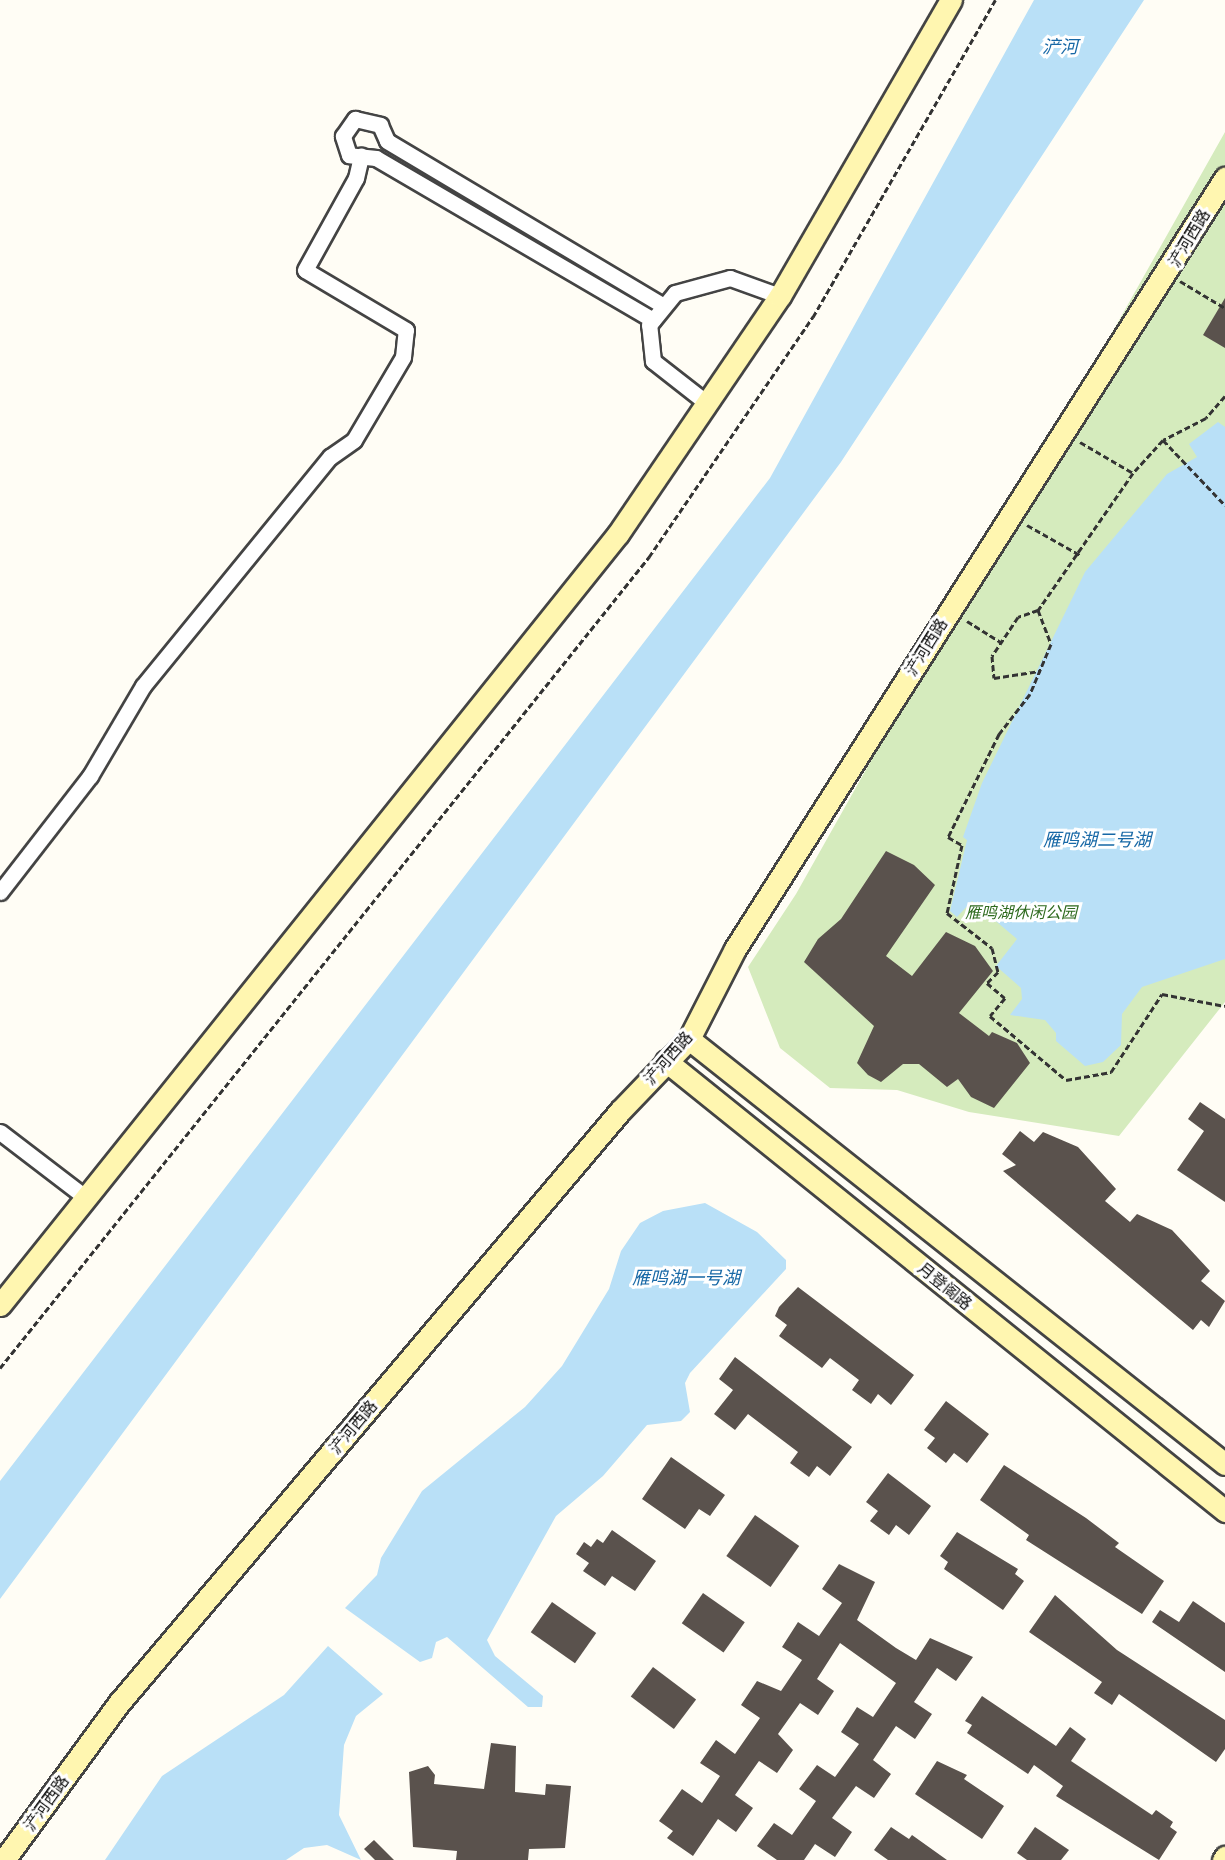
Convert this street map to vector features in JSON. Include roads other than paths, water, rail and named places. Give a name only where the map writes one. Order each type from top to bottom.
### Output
[{"type":"street","points":[[0,1305],[618,534],[780,296],[951,0]]},
{"type":"street","points":[[653,320],[376,158],[349,155],[343,136],[355,119],[380,125],[387,141],[664,306]]},
{"type":"street","points":[[0,892],[90,776],[143,686],[330,457],[354,440],[403,357],[406,330],[305,270],[356,178],[361,156]]},
{"type":"street","name":"浐河西路","points":[[4,1860],[119,1703],[666,1061],[689,1039],[735,949],[1063,432],[1167,273],[1225,178]]},
{"type":"street","points":[[708,404],[653,361],[653,320],[675,293],[730,278],[780,296]]},
{"type":"street","points":[[689,1039],[1225,1464]]},
{"type":"street","name":"月登阁路","points":[[666,1061],[1225,1511]]},
{"type":"street","points":[[0,1132],[85,1197]]},
{"type":"water","name":"浐河","points":[[1034,0],[1144,0],[841,462],[0,1599],[0,1481],[770,478]]},
{"type":"water","name":"雁鸣湖二号湖","points":[[1218,422],[1225,427],[1225,959],[1142,987],[1122,1014],[1121,1045],[1103,1062],[1085,1066],[1056,1041],[1056,1033],[1045,1020],[1010,1015],[1022,999],[1021,988],[996,966],[1017,939],[972,901],[957,917],[950,911],[967,840],[963,837],[982,783],[1085,572],[1167,474],[1197,457],[1189,444]]},
{"type":"water","name":"雁鸣湖一号湖","points":[[705,1203],[757,1232],[786,1260],[786,1269],[690,1373],[685,1383],[690,1412],[681,1421],[647,1425],[603,1476],[556,1516],[487,1640],[495,1656],[543,1696],[542,1707],[528,1707],[447,1637],[436,1642],[432,1658],[420,1662],[345,1608],[377,1575],[381,1558],[422,1491],[525,1407],[562,1366],[609,1289],[621,1251],[640,1223],[663,1211]]},
{"type":"water","points":[[328,1646],[383,1694],[356,1716],[344,1745],[339,1815],[361,1860],[327,1845],[304,1848],[286,1860],[105,1860],[162,1776],[284,1695]]},
{"type":"park label","name":"雁鸣湖休闲公园","points":[[1021,912]]}]
